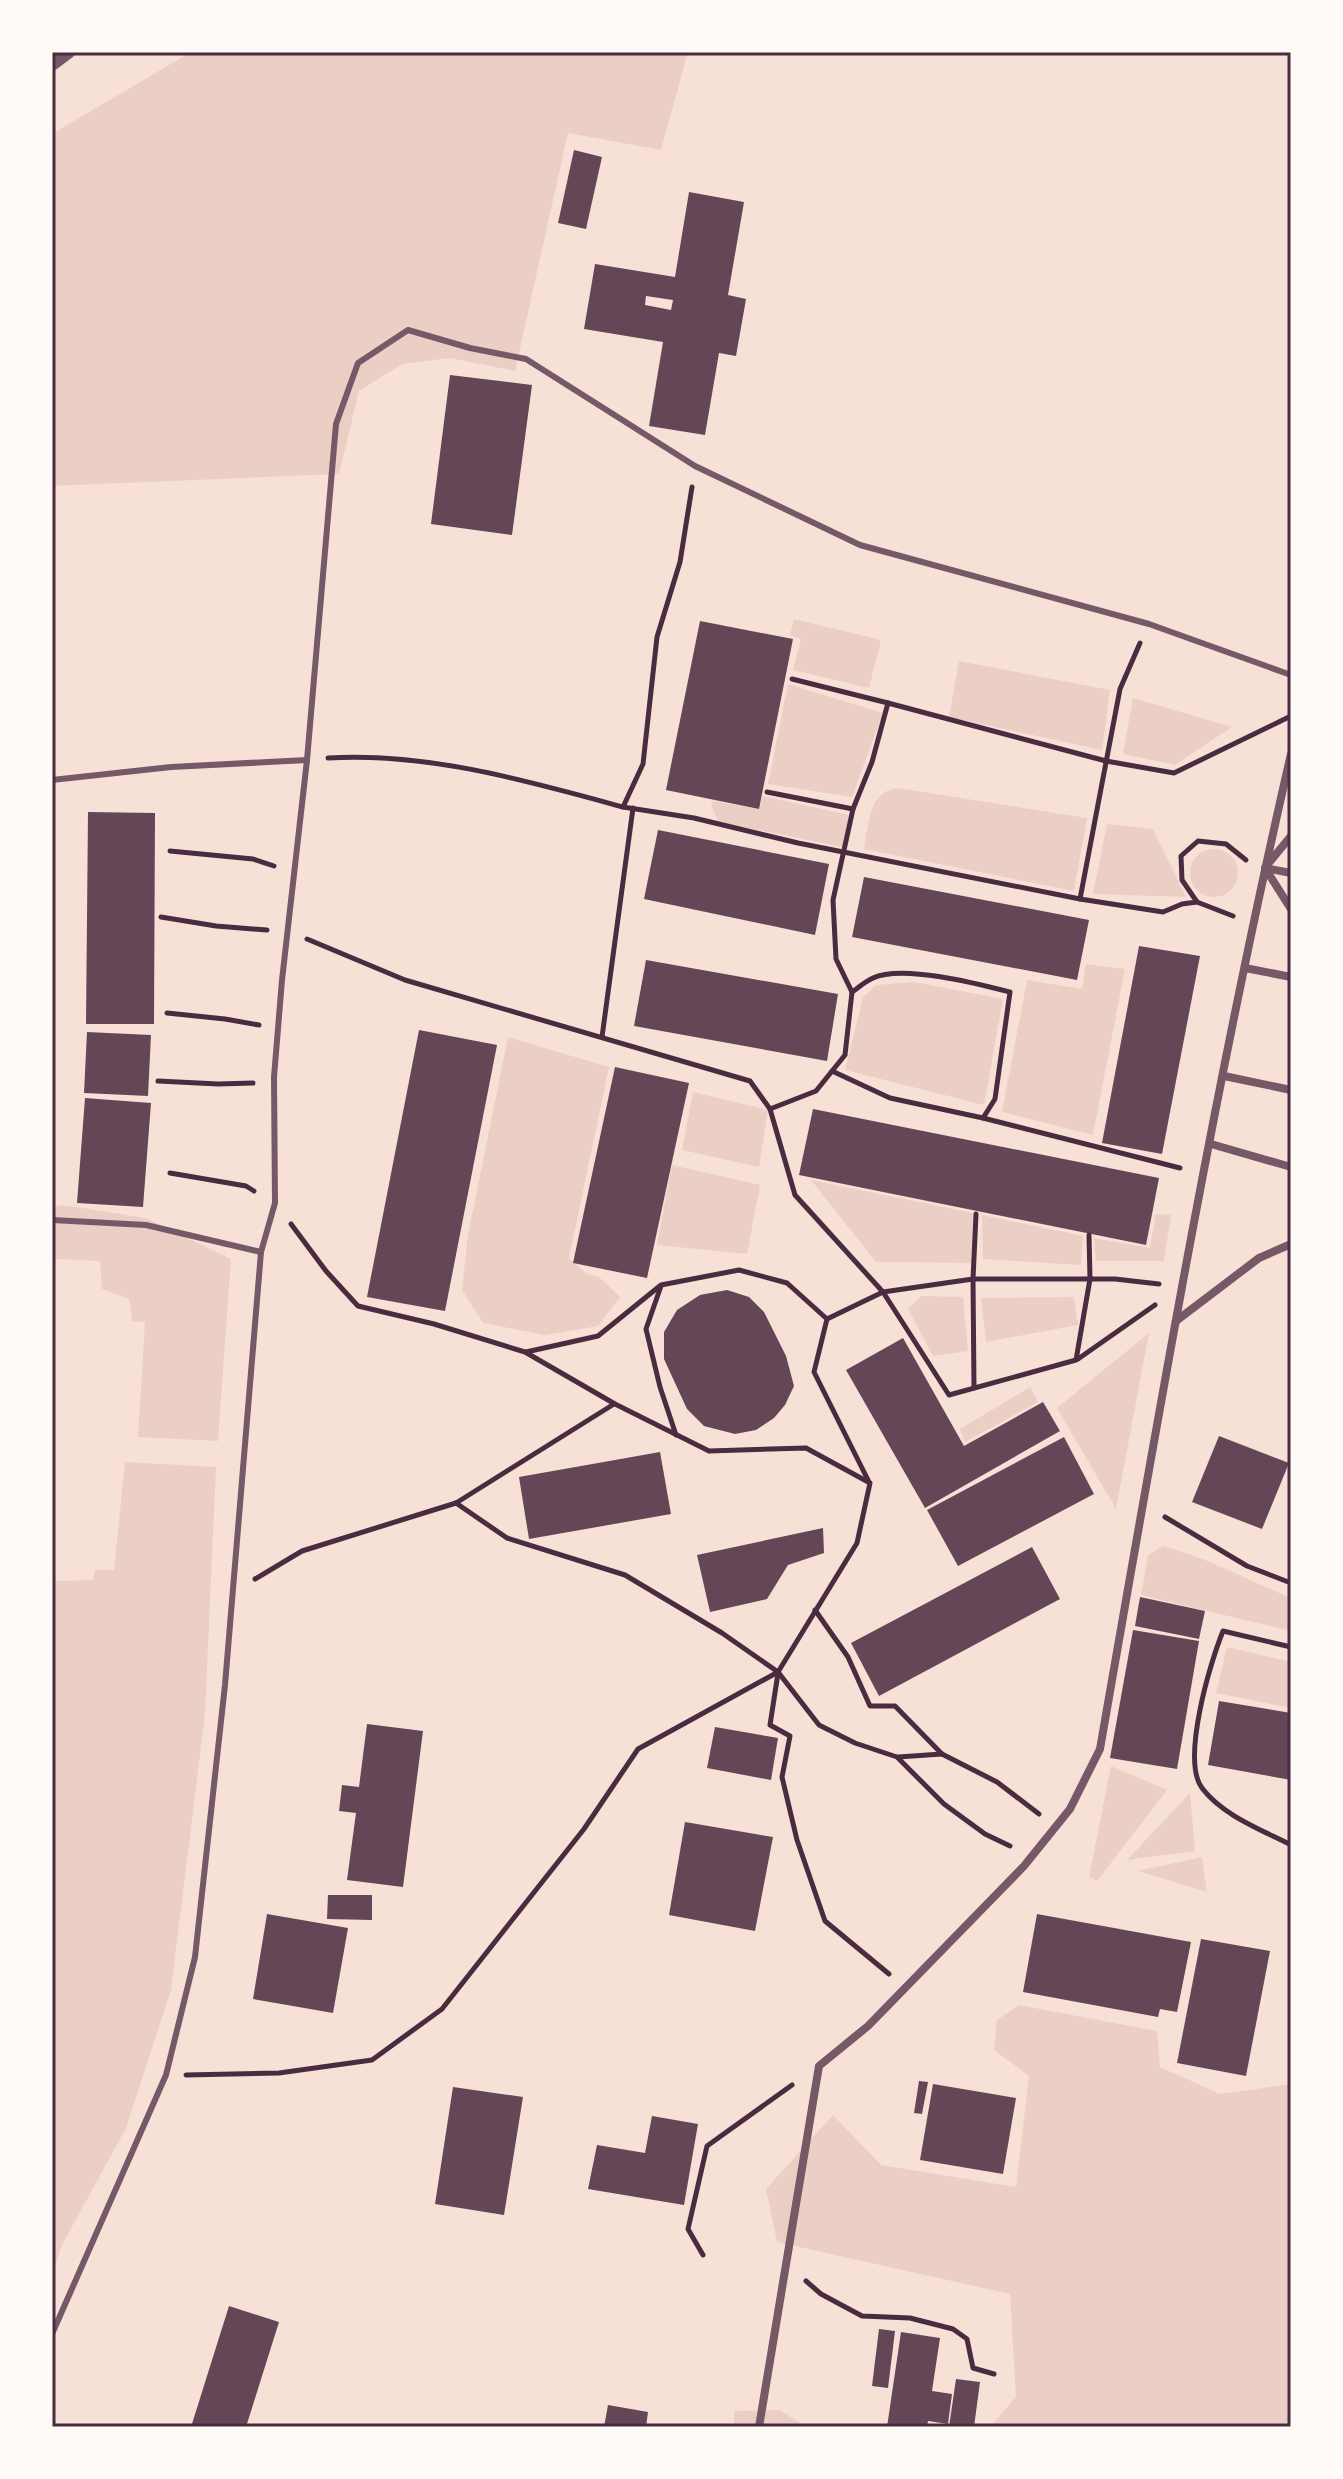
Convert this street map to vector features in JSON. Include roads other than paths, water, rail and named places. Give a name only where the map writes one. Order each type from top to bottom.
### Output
[{"type":"street","points":[[52,64],[68,52]]},
{"type":"street","points":[[759,2427],[819,2066],[868,2026],[1032,1856],[1070,1809],[1100,1749],[1175,1322],[1253,923],[1291,754]]},
{"type":"street","points":[[1265,868],[1291,836]]},
{"type":"street","points":[[1265,868],[1291,873]]},
{"type":"street","points":[[1265,868],[1291,909]]},
{"type":"street","points":[[1245,968],[1291,977]]},
{"type":"street","points":[[1224,1076],[1291,1090]]},
{"type":"street","points":[[1211,1144],[1291,1167]]},
{"type":"street","points":[[1175,1322],[1259,1258],[1291,1244]]},
{"type":"lane","points":[[52,2334],[166,2075],[195,1957],[234,1591],[261,1252],[275,1203],[274,1077],[307,760],[336,424],[358,363],[408,330],[470,348],[526,359],[695,466],[860,545],[1149,624],[1291,675]]},
{"type":"lane","points":[[52,780],[171,767],[307,760]]},
{"type":"lane","points":[[52,1220],[146,1225],[261,1252]]}]
